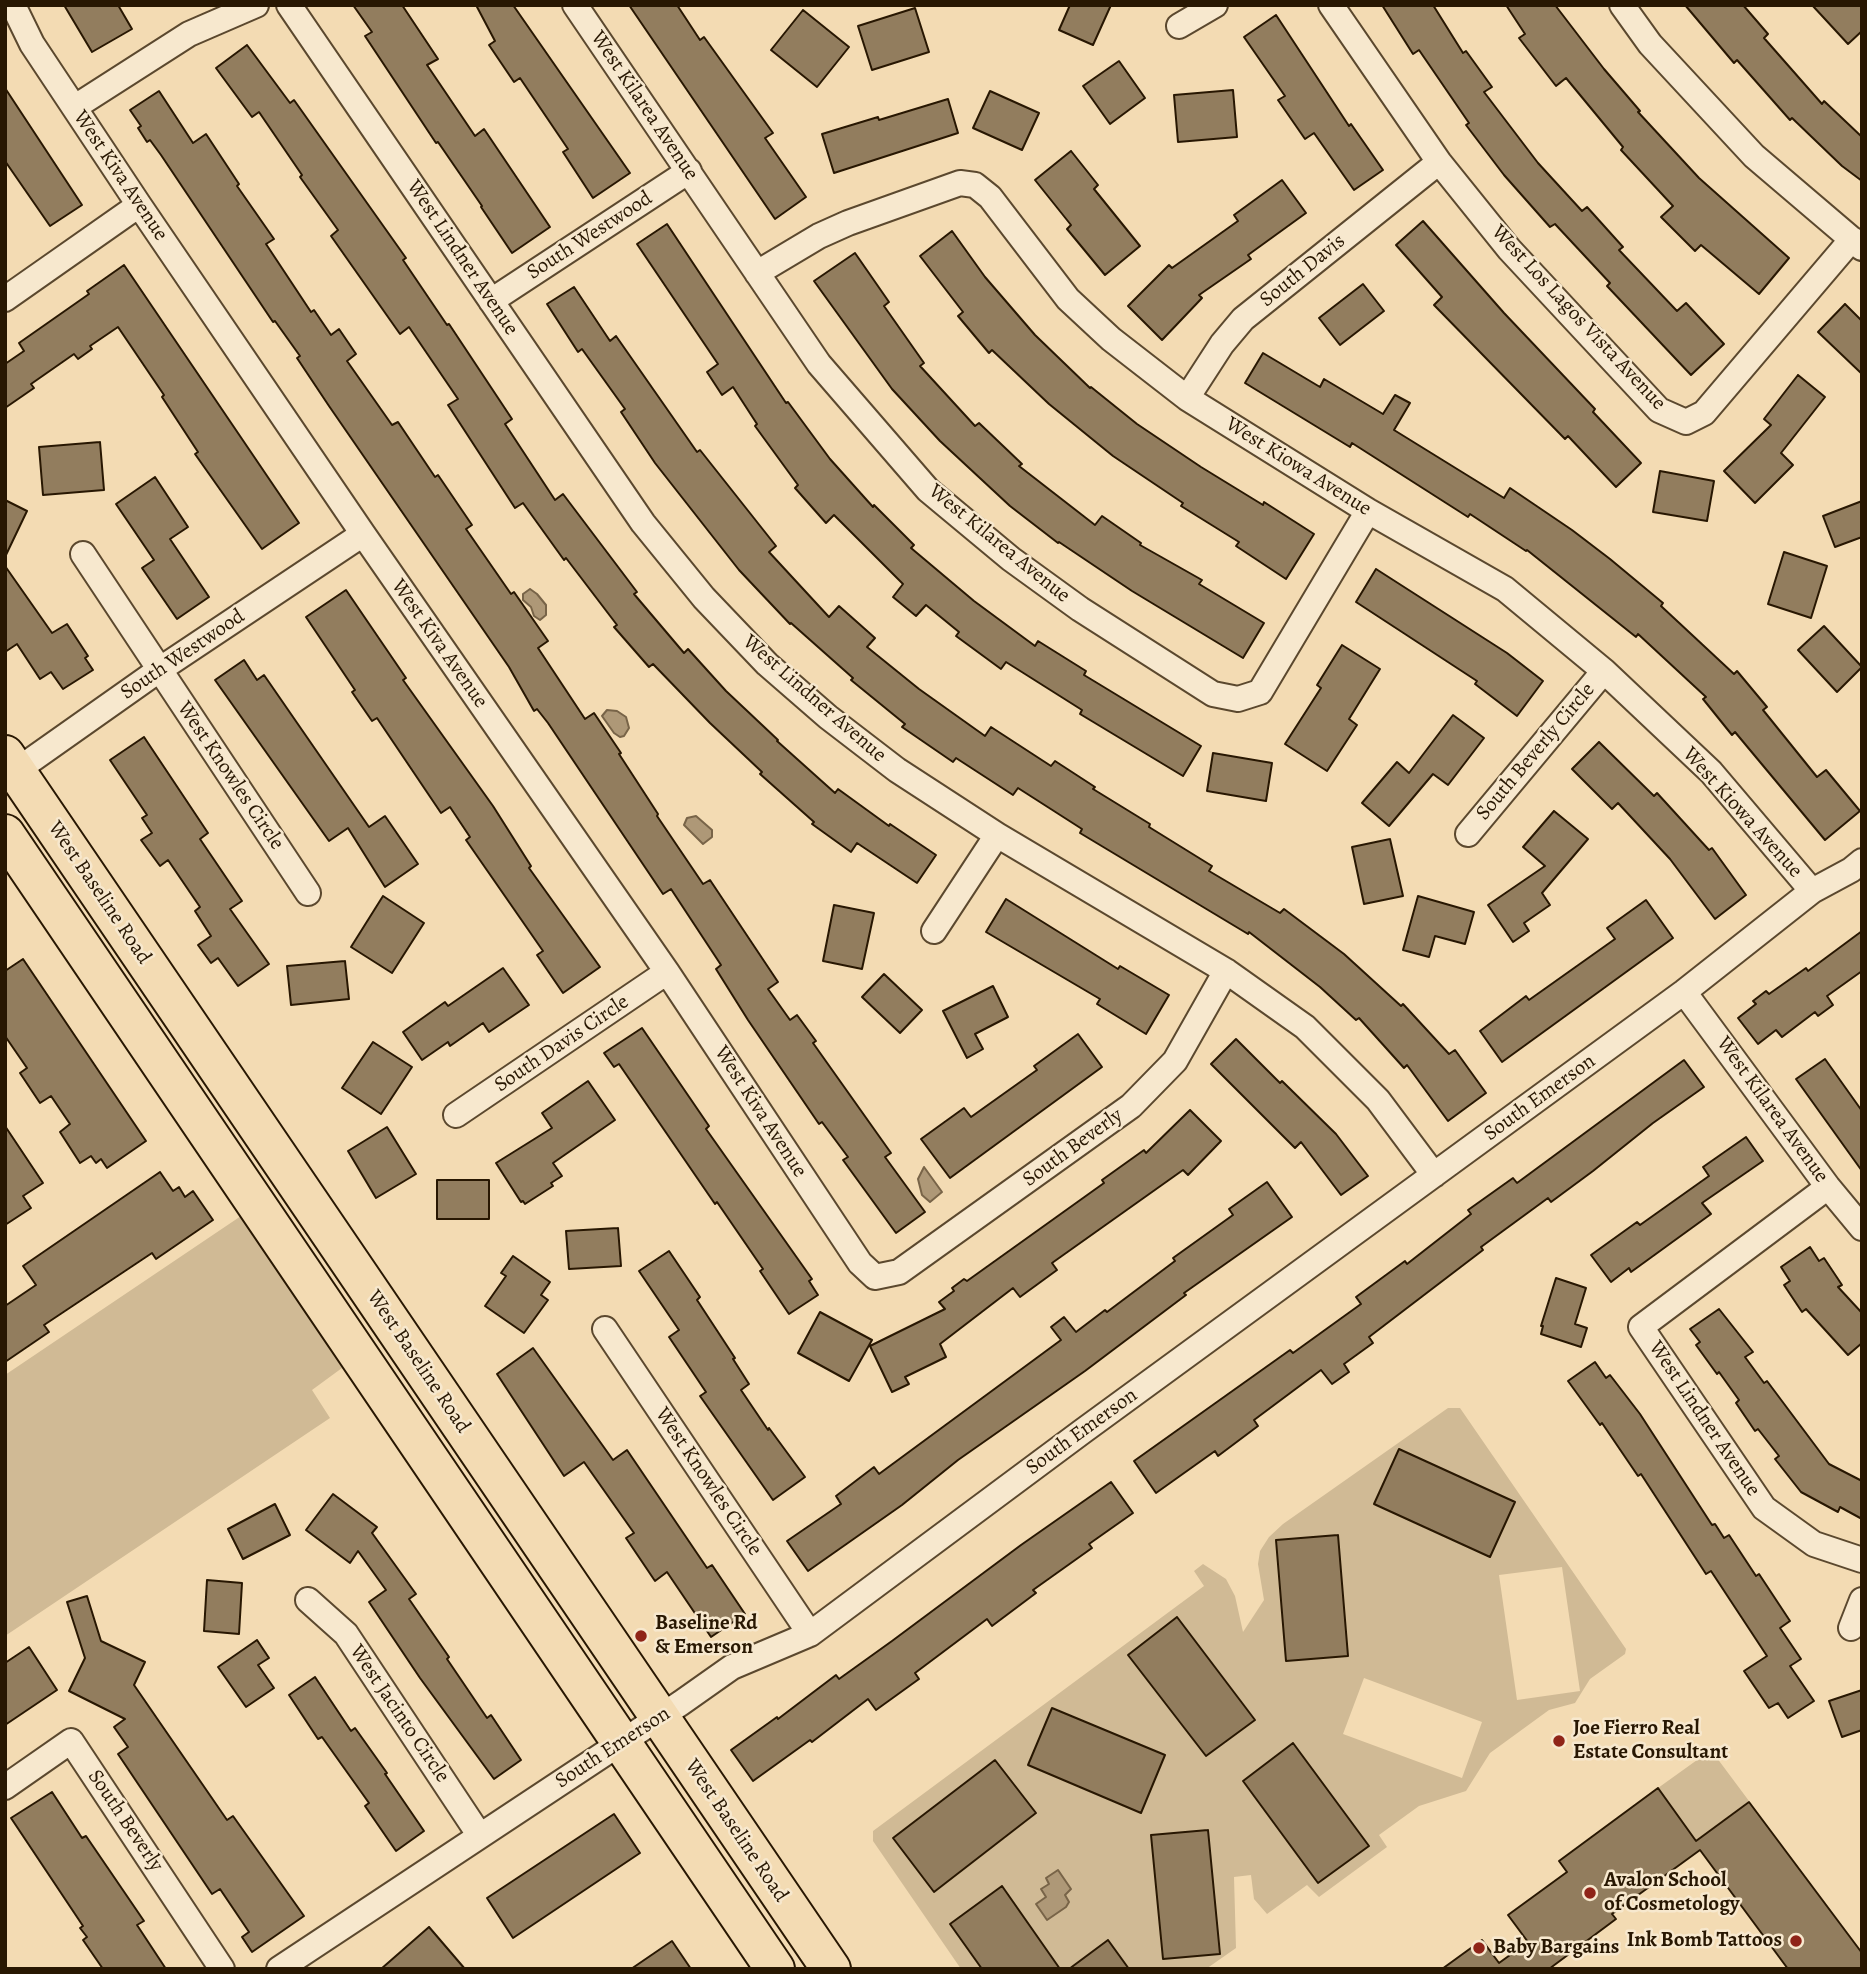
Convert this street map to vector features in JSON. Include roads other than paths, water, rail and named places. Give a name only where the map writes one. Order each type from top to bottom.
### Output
[{"type":"main road","name":"West Baseline Road","points":[[9,768],[831,1969]]},
{"type":"main road","points":[[5,834],[775,1969]]},
{"type":"street","name":"West Kiva Avenue","points":[[13,5],[32,44],[139,205],[667,972],[860,1263],[875,1277]]},
{"type":"street","points":[[75,107],[190,34],[256,5]]},
{"type":"street","name":"West Lindner Avenue","points":[[289,5],[643,523],[704,598],[767,664],[828,717],[897,770],[998,835],[1226,971],[1305,1027],[1378,1100],[1434,1175]]},
{"type":"street","name":"West Kilarea Avenue","points":[[575,5],[819,364],[928,490],[1011,559],[1060,595],[1213,694],[1238,699],[1260,692],[1368,511]]},
{"type":"street","points":[[1179,26],[1215,5]]},
{"type":"street","name":"West Los Lagos Vista Avenue","points":[[1331,5],[1439,162],[1509,249],[1659,410],[1686,422],[1704,413],[1857,243]]},
{"type":"street","points":[[1622,5],[1650,44],[1754,156],[1857,243]]},
{"type":"street","name":"South Davis","points":[[1186,398],[1222,344],[1243,319],[1439,162]]},
{"type":"street","name":"South Westwood","points":[[491,301],[690,171]]},
{"type":"street","name":"West Kiowa Avenue","points":[[757,273],[819,236],[848,223],[960,183],[975,185],[990,197],[1068,299],[1111,340],[1186,398],[1368,511],[1505,589],[1604,671],[1710,772],[1812,891]]},
{"type":"street","points":[[5,299],[139,205]]},
{"type":"street","name":"South Westwood","points":[[9,768],[363,534]]},
{"type":"street","name":"West Knowles Circle","points":[[83,554],[308,893]]},
{"type":"street","name":"South Beverly Circle","points":[[1468,834],[1604,671]]},
{"type":"street","points":[[934,931],[998,835]]},
{"type":"street","name":"South Emerson","points":[[279,1969],[622,1743],[732,1667],[810,1634],[1684,992],[1812,891],[1862,862]]},
{"type":"street","name":"South Beverly","points":[[875,1277],[899,1272],[1131,1106],[1175,1061],[1226,971]]},
{"type":"street","name":"South Davis Circle","points":[[456,1115],[667,972]]},
{"type":"street","name":"West Kilarea Avenue","points":[[1684,992],[1828,1187],[1862,1228]]},
{"type":"street","name":"West Lindner Avenue","points":[[1828,1187],[1641,1327],[1764,1508],[1814,1544],[1862,1560]]},
{"type":"street","name":"West Knowles Circle","points":[[606,1329],[810,1634]]},
{"type":"street","name":"West Jacinto Circle","points":[[308,1600],[346,1634],[480,1836]]},
{"type":"street","points":[[1851,1628],[1862,1600]]},
{"type":"street","name":"South Beverly","points":[[5,1787],[71,1741],[222,1969]]},
{"type":"place","name":"Baseline Rd & Emerson","points":[[641,1636]]},
{"type":"place","name":"Joe Fierro Real Estate Consultant","points":[[1559,1741]]},
{"type":"place","name":"Avalon School of Cosmetology","points":[[1590,1893]]},
{"type":"place","name":"Ink Bomb Tattoos","points":[[1796,1941]]},
{"type":"place","name":"Baby Bargains","points":[[1479,1948]]}]
